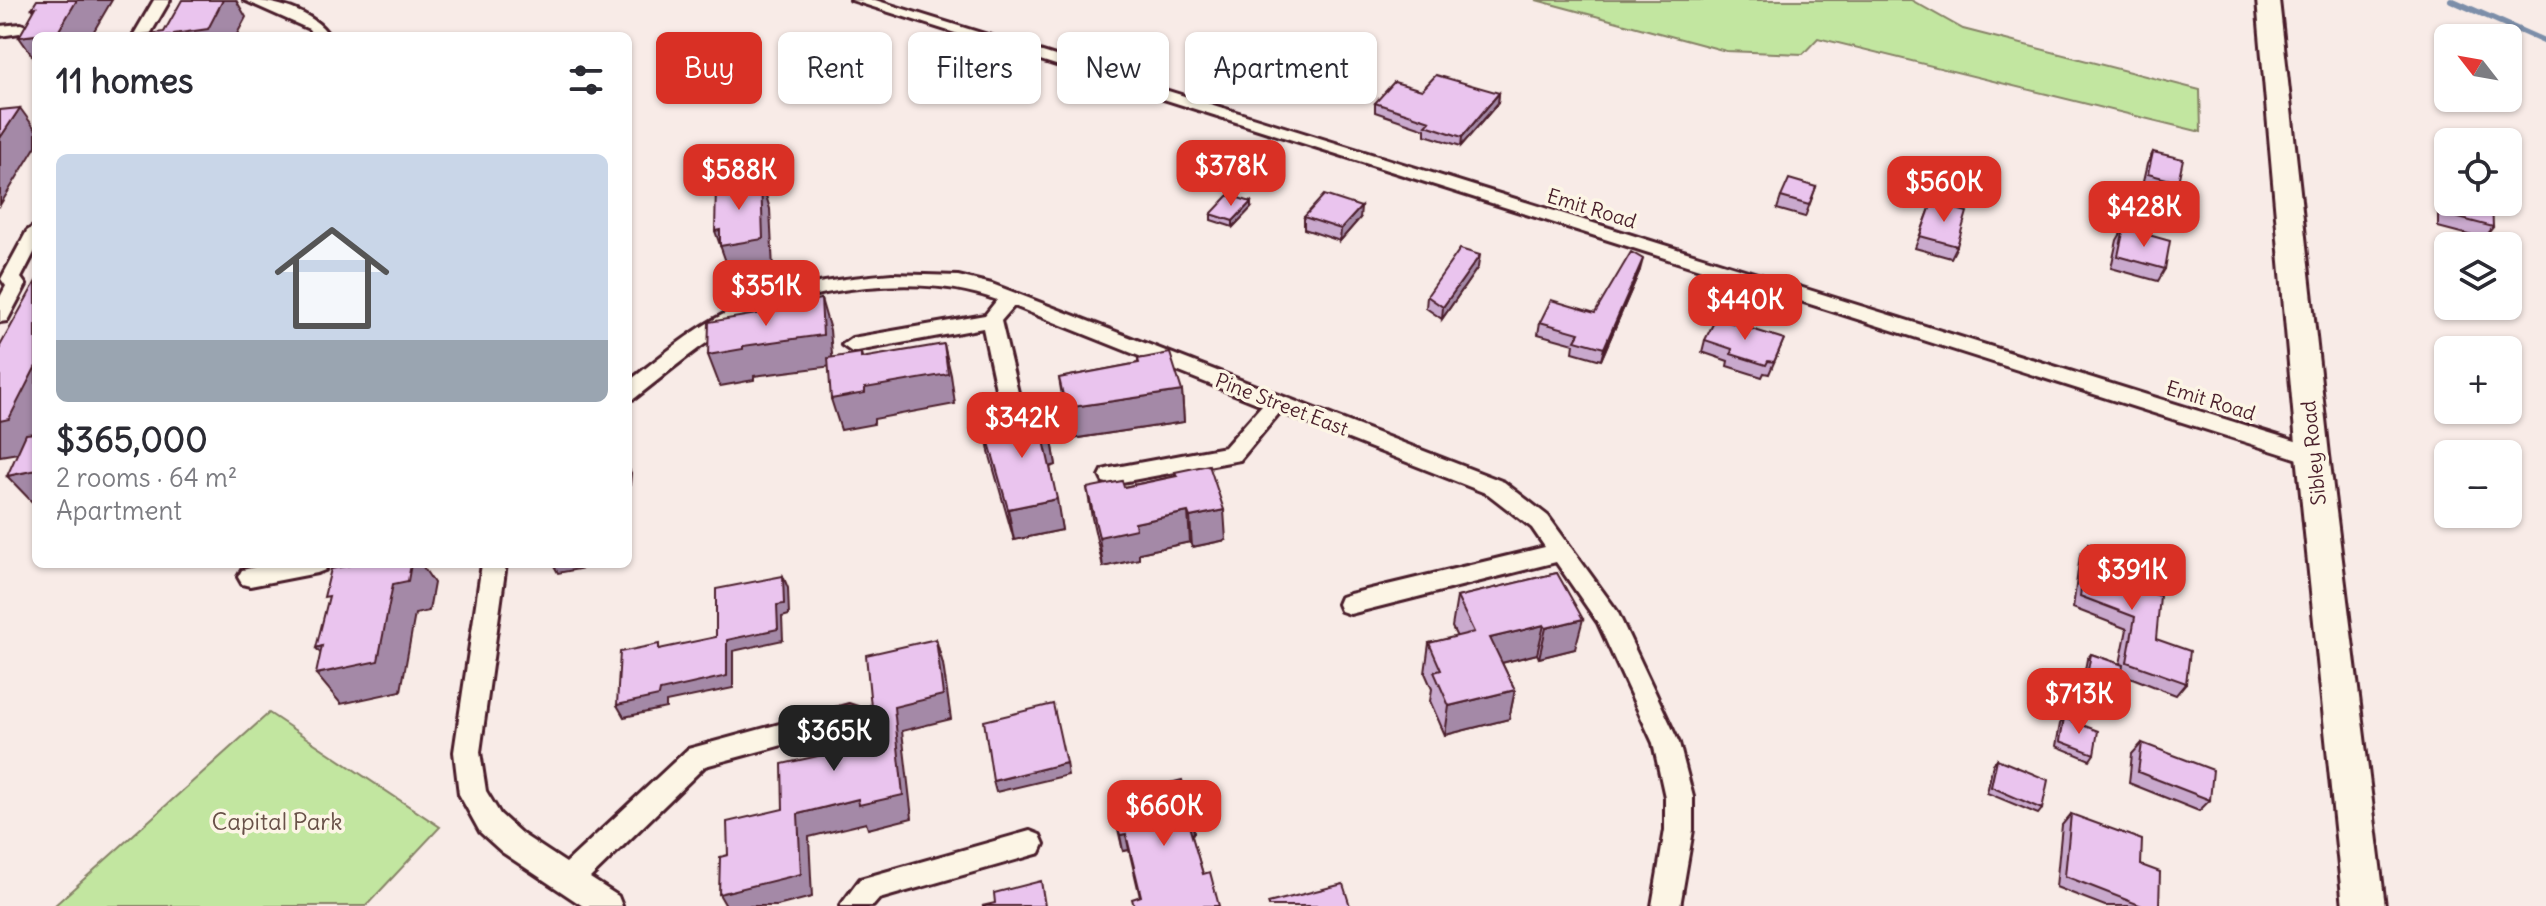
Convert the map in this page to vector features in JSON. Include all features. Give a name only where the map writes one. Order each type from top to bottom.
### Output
[{"type":"main road","name":"Sibley Road","points":[[2268,0],[2313,455],[2364,906]]},
{"type":"street","points":[[143,32],[162,0]]},
{"type":"street","points":[[252,0],[308,22],[320,32]]},
{"type":"street","name":"Emit Road","points":[[859,0],[2313,455]]},
{"type":"street","points":[[0,31],[21,29]]},
{"type":"street","points":[[6,281],[32,238]]},
{"type":"street","points":[[6,281],[32,270]]},
{"type":"street","name":"Pine Street East","points":[[632,390],[707,332],[736,316],[780,299],[916,278],[964,282],[1496,488],[1540,522],[1608,618],[1673,765],[1679,797],[1679,830],[1666,906]]},
{"type":"street","points":[[0,316],[16,285],[6,281]]},
{"type":"street","points":[[852,345],[991,320],[1010,298]]},
{"type":"street","points":[[991,320],[1014,422]]},
{"type":"street","points":[[1111,476],[1232,454],[1276,402]]},
{"type":"street","points":[[1350,604],[1561,552]]},
{"type":"street","points":[[250,577],[296,568]]},
{"type":"street","points":[[493,568],[467,752],[471,784],[490,823],[512,843],[608,906]]},
{"type":"street","points":[[568,880],[697,757],[849,716]]},
{"type":"street","points":[[854,906],[870,888],[1030,844]]},
{"type":"green space","points":[[1536,0],[1911,0],[1963,29],[2200,90],[2201,132],[1818,38],[1803,54],[1726,51]]},
{"type":"green space","name":"Capital Park","points":[[269,713],[440,827],[366,906],[54,906]]},
{"type":"building","points":[[37,0],[77,0],[58,32],[32,32],[32,35],[19,37],[36,7],[32,8]]},
{"type":"building","points":[[182,0],[223,0],[208,29],[164,32]]},
{"type":"building","points":[[1436,75],[1499,93],[1462,137],[1426,125],[1430,121],[1377,104],[1394,82],[1422,90]]},
{"type":"building","points":[[20,108],[0,138],[0,110]]},
{"type":"building","points":[[2153,152],[2183,159],[2178,182],[2148,174]]},
{"type":"building","points":[[761,179],[763,239],[720,246],[720,230],[715,231],[716,186]]},
{"type":"building","points":[[1789,179],[1816,187],[1809,205],[1781,197]]},
{"type":"building","points":[[1229,195],[1251,202],[1233,221],[1211,214]]},
{"type":"building","points":[[1324,195],[1361,207],[1341,229],[1304,217]]},
{"type":"building","points":[[1932,203],[1967,212],[1957,246],[1920,236]]},
{"type":"building","points":[[2451,216],[2493,216],[2493,227]]},
{"type":"building","points":[[2124,228],[2170,241],[2165,269],[2118,256]]},
{"type":"building","points":[[1460,249],[1480,255],[1443,307],[1427,296]]},
{"type":"building","points":[[1631,252],[1643,259],[1604,348],[1575,340],[1579,333],[1540,322],[1551,300],[1595,313]]},
{"type":"building","points":[[32,288],[32,374],[9,419],[0,421],[0,346]]},
{"type":"building","points":[[821,299],[823,335],[743,346],[743,349],[708,355],[709,322],[792,308],[792,304]]},
{"type":"building","points":[[1716,318],[1784,339],[1774,362],[1768,361],[1766,365],[1731,354],[1732,349],[1705,340]]},
{"type":"building","points":[[944,344],[948,374],[865,388],[865,393],[831,399],[828,358],[861,353],[861,358]]},
{"type":"building","points":[[1170,353],[1182,391],[1066,408],[1059,378],[1139,363],[1138,359]]},
{"type":"building","points":[[1046,414],[1051,435],[1043,436],[1057,499],[1008,509],[984,425]]},
{"type":"building","points":[[32,433],[32,471],[7,476],[26,434]]},
{"type":"building","points":[[1209,465],[1224,510],[1190,517],[1188,512],[1135,523],[1136,529],[1099,537],[1087,488],[1122,481],[1124,487],[1177,476],[1175,472]]},
{"type":"building","points":[[2088,543],[2129,556],[2126,585],[2160,596],[2156,639],[2190,651],[2186,683],[2127,662],[2135,617],[2080,596]]},
{"type":"building","points":[[410,568],[408,581],[393,584],[378,661],[316,674],[322,646],[316,648],[329,596],[324,597],[331,569]]},
{"type":"building","points":[[1557,573],[1583,619],[1490,638],[1515,690],[1449,706],[1434,672],[1441,670],[1429,643],[1474,632],[1457,597]]},
{"type":"building","points":[[783,576],[784,604],[777,605],[778,629],[727,640],[727,676],[660,691],[659,696],[617,705],[620,652],[659,644],[659,649],[716,637],[716,589]]},
{"type":"building","points":[[936,639],[943,695],[894,707],[903,795],[859,805],[858,799],[798,814],[801,874],[719,894],[720,857],[728,855],[727,822],[783,809],[782,764],[854,748],[854,743],[874,738],[866,655]]},
{"type":"building","points":[[2091,654],[2123,665],[2120,687],[2087,675]]},
{"type":"building","points":[[1053,704],[1066,763],[993,781],[984,721]]},
{"type":"building","points":[[2064,718],[2098,731],[2094,754],[2060,741]]},
{"type":"building","points":[[2142,743],[2213,770],[2210,800],[2138,772]]},
{"type":"building","points":[[1997,759],[2048,780],[2042,809],[1991,787]]},
{"type":"building","points":[[1182,780],[1192,817],[1187,819],[1203,874],[1210,872],[1219,906],[1134,906],[1132,899],[1141,896],[1126,834],[1120,835],[1111,798]]},
{"type":"building","points":[[2071,814],[2142,840],[2141,865],[2160,872],[2159,906],[2142,906],[2065,876]]},
{"type":"building","points":[[1041,881],[1045,906],[982,906],[995,903],[994,893]]},
{"type":"building","points":[[1343,884],[1350,906],[1269,906],[1268,903]]},
{"type":"waterway","points":[[2451,0],[2546,42]]}]
